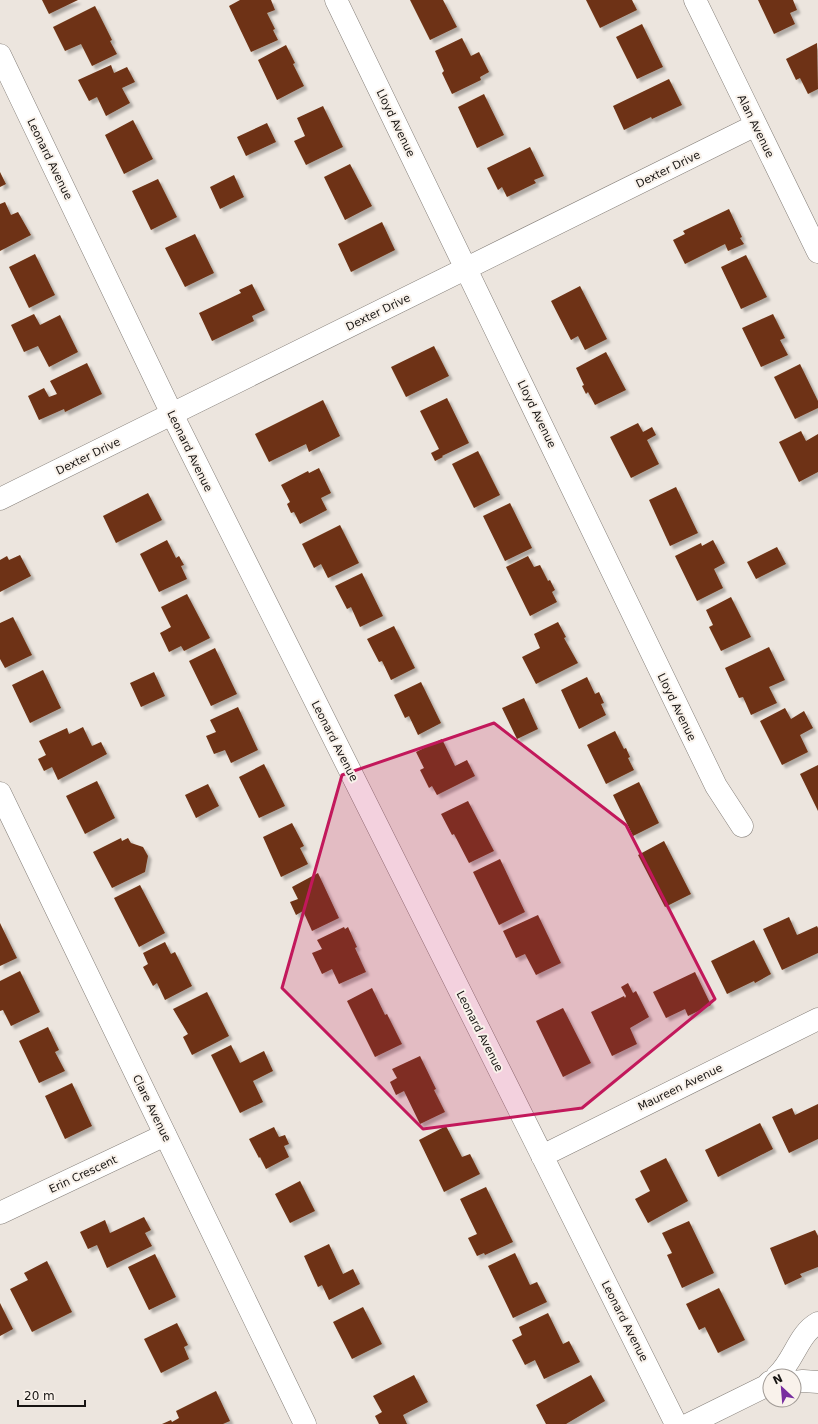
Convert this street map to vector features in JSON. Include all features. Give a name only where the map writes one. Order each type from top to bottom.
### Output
[{"type":"street","name":"Lloyd Avenue","points":[[336,0],[467,268],[716,786],[742,826]]},
{"type":"street","name":"Alan Avenue","points":[[695,0],[818,252]]},
{"type":"street","name":"Leonard Avenue","points":[[0,55],[172,414],[676,1424]]},
{"type":"street","name":"Dexter Drive","points":[[0,499],[756,125]]},
{"type":"street","name":"Clare Avenue","points":[[0,793],[305,1424]]},
{"type":"street","name":"Maureen Avenue","points":[[542,1156],[818,1019]]},
{"type":"street","name":"Erin Crescent","points":[[0,1213],[165,1135]]},
{"type":"street","points":[[783,1368],[791,1359],[807,1331],[818,1323]]},
{"type":"street","points":[[802,1381],[818,1382]]},
{"type":"street","points":[[689,1424],[762,1387]]},
{"type":"highlighted area","points":[[494,723],[626,825],[715,999],[582,1108],[423,1129],[282,988],[342,775]]},
{"type":"building","points":[[42,0],[78,0],[49,14]]},
{"type":"building","points":[[240,0],[271,0],[275,10],[267,13],[275,29],[273,30],[278,40],[251,52],[229,6]]},
{"type":"building","points":[[410,0],[443,0],[457,27],[430,40]]},
{"type":"building","points":[[586,0],[632,0],[637,10],[600,28]]},
{"type":"building","points":[[758,0],[793,0],[797,10],[790,13],[795,24],[774,34]]},
{"type":"building","points":[[95,6],[112,40],[110,41],[117,54],[92,66],[81,44],[65,51],[53,27]]},
{"type":"building","points":[[642,24],[663,67],[637,79],[616,37]]},
{"type":"building","points":[[462,38],[471,56],[479,52],[489,72],[480,77],[481,80],[452,94],[442,73],[444,71],[435,51]]},
{"type":"building","points":[[817,43],[818,89],[808,94],[800,78],[796,80],[786,59]]},
{"type":"building","points":[[286,45],[295,63],[293,64],[304,86],[277,100],[258,60]]},
{"type":"building","points":[[111,65],[114,73],[127,67],[135,82],[122,88],[130,103],[106,116],[97,97],[89,101],[78,80]]},
{"type":"building","points":[[669,79],[682,105],[652,119],[651,117],[624,130],[613,106]]},
{"type":"building","points":[[484,94],[504,135],[477,148],[458,107]]},
{"type":"building","points":[[323,106],[343,147],[306,165],[294,141],[305,136],[297,118]]},
{"type":"building","points":[[133,120],[153,159],[124,174],[105,135]]},
{"type":"building","points":[[267,123],[276,142],[246,156],[237,137]]},
{"type":"building","points":[[530,147],[544,176],[534,180],[536,183],[507,197],[502,187],[498,190],[487,168]]},
{"type":"building","points":[[350,164],[372,206],[345,220],[324,177]]},
{"type":"building","points":[[0,172],[6,184],[0,187]]},
{"type":"building","points":[[234,175],[244,197],[220,209],[210,187]]},
{"type":"building","points":[[158,179],[177,217],[151,230],[132,191]]},
{"type":"building","points":[[5,202],[11,215],[18,212],[31,235],[0,251],[0,204]]},
{"type":"building","points":[[729,209],[742,237],[740,238],[744,244],[728,251],[725,244],[685,264],[673,240],[685,234],[683,231]]},
{"type":"building","points":[[382,222],[395,250],[351,272],[338,244]]},
{"type":"building","points":[[195,234],[214,273],[185,287],[165,248]]},
{"type":"building","points":[[35,254],[55,295],[29,308],[9,267]]},
{"type":"building","points":[[746,255],[767,297],[741,309],[721,267]]},
{"type":"building","points":[[252,284],[265,310],[252,316],[254,321],[212,341],[199,313],[241,293],[239,290]]},
{"type":"building","points":[[580,286],[607,339],[585,350],[578,336],[571,340],[551,301]]},
{"type":"building","points":[[34,314],[40,325],[60,315],[78,352],[49,367],[38,346],[24,352],[11,325]]},
{"type":"building","points":[[773,314],[785,338],[780,340],[788,355],[761,367],[742,328]]},
{"type":"building","points":[[434,346],[449,376],[406,397],[391,367]]},
{"type":"building","points":[[606,352],[626,390],[595,405],[588,392],[586,394],[582,386],[584,385],[576,368]]},
{"type":"building","points":[[87,363],[102,394],[65,412],[64,409],[39,420],[28,396],[44,388],[49,397],[57,394],[50,381]]},
{"type":"building","points":[[800,364],[818,401],[818,408],[795,419],[774,377]]},
{"type":"building","points":[[447,398],[469,443],[435,461],[431,453],[439,449],[420,411]]},
{"type":"building","points":[[323,400],[340,436],[309,452],[306,444],[269,462],[255,434]]},
{"type":"building","points":[[638,423],[643,432],[652,427],[656,435],[647,440],[659,464],[631,478],[610,437]]},
{"type":"building","points":[[801,431],[806,441],[818,434],[818,472],[799,482],[779,442]]},
{"type":"building","points":[[478,451],[500,495],[474,508],[452,464]]},
{"type":"building","points":[[319,468],[331,493],[321,498],[327,510],[300,524],[294,512],[291,513],[287,504],[290,502],[281,485],[308,471],[309,473]]},
{"type":"building","points":[[676,487],[698,533],[670,546],[649,500]]},
{"type":"building","points":[[148,493],[162,520],[116,543],[103,516]]},
{"type":"building","points":[[510,503],[532,548],[505,561],[483,516]]},
{"type":"building","points":[[340,525],[359,563],[328,578],[321,564],[314,568],[302,544]]},
{"type":"building","points":[[167,540],[176,558],[179,556],[184,565],[181,566],[187,579],[159,592],[140,554]]},
{"type":"building","points":[[713,540],[725,563],[714,569],[723,588],[697,601],[675,556],[701,543],[702,546]]},
{"type":"building","points":[[777,547],[786,564],[756,579],[747,562]]},
{"type":"building","points":[[20,555],[31,576],[0,592],[0,560],[7,556],[9,560]]},
{"type":"building","points":[[528,556],[534,567],[540,565],[548,581],[550,580],[555,590],[552,592],[557,602],[530,616],[506,567]]},
{"type":"building","points":[[362,573],[383,616],[360,627],[351,607],[347,609],[335,586]]},
{"type":"building","points":[[187,594],[210,638],[184,651],[181,646],[169,652],[160,633],[171,627],[161,607]]},
{"type":"building","points":[[731,597],[751,637],[721,651],[709,627],[713,625],[706,610]]},
{"type":"building","points":[[13,617],[32,655],[5,668],[0,659],[0,623]]},
{"type":"building","points":[[558,622],[566,637],[564,638],[578,663],[536,684],[522,657],[540,648],[534,634]]},
{"type":"building","points":[[394,626],[415,668],[391,680],[382,661],[379,662],[367,639]]},
{"type":"building","points":[[769,647],[785,680],[769,687],[777,703],[751,715],[743,697],[739,698],[725,668]]},
{"type":"building","points":[[215,648],[237,694],[211,706],[189,661]]},
{"type":"building","points":[[43,670],[61,708],[30,723],[12,685]]},
{"type":"building","points":[[154,672],[165,696],[141,707],[130,683]]},
{"type":"building","points":[[587,677],[595,694],[599,692],[604,703],[601,704],[606,715],[579,729],[561,690]]},
{"type":"building","points":[[421,682],[441,723],[418,735],[409,716],[405,718],[394,695]]},
{"type":"building","points":[[524,698],[538,729],[517,739],[502,708]]},
{"type":"building","points":[[238,707],[258,750],[231,763],[225,750],[214,754],[206,736],[216,732],[210,720]]},
{"type":"building","points":[[785,708],[791,719],[804,711],[813,728],[800,735],[808,752],[782,765],[760,721]]},
{"type":"building","points":[[83,727],[92,746],[101,742],[107,754],[58,780],[52,767],[44,771],[38,759],[46,755],[39,741],[67,728],[69,734]]},
{"type":"building","points":[[615,731],[624,749],[626,748],[630,757],[628,758],[634,770],[606,784],[587,745]]},
{"type":"building","points":[[442,739],[455,766],[467,760],[475,776],[437,795],[432,786],[429,788],[420,770],[424,768],[416,752]]},
{"type":"building","points":[[264,764],[285,806],[259,818],[239,777]]},
{"type":"building","points":[[818,765],[818,811],[800,774]]},
{"type":"building","points":[[97,781],[115,818],[85,834],[66,796]]},
{"type":"building","points":[[639,782],[659,823],[633,836],[613,795]]},
{"type":"building","points":[[208,784],[219,806],[196,818],[185,795]]},
{"type":"building","points":[[468,801],[494,851],[469,863],[454,834],[452,835],[441,814]]},
{"type":"building","points":[[292,823],[304,846],[300,848],[308,864],[281,877],[263,837]]},
{"type":"building","points":[[121,838],[122,841],[128,838],[131,843],[143,847],[148,856],[145,872],[112,888],[93,852]]},
{"type":"building","points":[[664,841],[691,894],[665,907],[638,855]]},
{"type":"building","points":[[500,859],[525,912],[499,925],[473,872]]},
{"type":"building","points":[[318,873],[339,918],[312,931],[303,911],[296,915],[290,902],[298,899],[292,887]]},
{"type":"building","points":[[140,885],[165,933],[139,947],[114,898]]},
{"type":"building","points":[[538,915],[561,963],[536,975],[525,954],[516,958],[503,931]]},
{"type":"building","points":[[789,917],[797,935],[817,926],[818,953],[782,970],[763,929]]},
{"type":"building","points":[[0,923],[17,958],[0,966]]},
{"type":"building","points":[[344,927],[345,929],[348,927],[357,947],[355,948],[366,972],[339,984],[332,969],[322,974],[312,953],[322,949],[317,940]]},
{"type":"building","points":[[754,940],[771,974],[755,983],[754,981],[727,994],[711,961]]},
{"type":"building","points":[[165,942],[171,954],[175,952],[192,986],[165,1000],[157,983],[153,986],[143,967],[148,964],[143,953]]},
{"type":"building","points":[[20,971],[40,1012],[11,1026],[3,1010],[0,1011],[0,981]]},
{"type":"building","points":[[695,972],[711,1005],[688,1016],[685,1009],[666,1018],[653,992]]},
{"type":"building","points":[[628,983],[633,993],[636,991],[649,1017],[630,1028],[637,1044],[612,1056],[591,1012],[624,996],[625,998],[626,996],[621,987]]},
{"type":"building","points":[[372,988],[385,1015],[387,1014],[402,1044],[375,1057],[347,1001]]},
{"type":"building","points":[[207,992],[229,1036],[192,1055],[183,1037],[188,1034],[173,1009]]},
{"type":"building","points":[[563,1008],[591,1063],[563,1077],[536,1021]]},
{"type":"building","points":[[48,1027],[59,1050],[55,1052],[65,1071],[39,1083],[19,1041]]},
{"type":"building","points":[[231,1045],[240,1063],[264,1051],[273,1071],[253,1081],[263,1102],[240,1113],[211,1055]]},
{"type":"building","points":[[420,1056],[445,1112],[420,1124],[404,1091],[396,1095],[390,1082],[397,1078],[392,1069]]},
{"type":"building","points":[[72,1083],[92,1126],[65,1139],[45,1096]]},
{"type":"building","points":[[818,1104],[818,1139],[789,1153],[772,1117],[792,1108],[795,1115]]},
{"type":"building","points":[[760,1123],[773,1149],[718,1177],[705,1150]]},
{"type":"building","points":[[446,1126],[462,1157],[470,1154],[480,1174],[444,1192],[419,1140]]},
{"type":"building","points":[[274,1127],[279,1137],[285,1135],[289,1144],[284,1146],[289,1157],[266,1169],[249,1139]]},
{"type":"building","points":[[666,1158],[688,1201],[648,1223],[635,1199],[650,1191],[640,1171]]},
{"type":"building","points":[[300,1181],[315,1211],[290,1223],[275,1194]]},
{"type":"building","points":[[486,1187],[513,1242],[485,1255],[484,1253],[477,1256],[468,1238],[477,1234],[460,1199]]},
{"type":"building","points":[[144,1217],[151,1230],[145,1233],[152,1246],[107,1268],[97,1245],[88,1249],[80,1232],[105,1220],[110,1233]]},
{"type":"building","points":[[689,1221],[714,1273],[682,1288],[667,1255],[672,1253],[662,1233]]},
{"type":"building","points":[[815,1230],[818,1236],[818,1267],[800,1274],[802,1277],[785,1285],[770,1248]]},
{"type":"building","points":[[329,1244],[343,1274],[353,1269],[360,1284],[329,1300],[322,1285],[318,1287],[304,1256]]},
{"type":"building","points":[[515,1253],[530,1285],[537,1282],[547,1302],[513,1318],[488,1266]]},
{"type":"building","points":[[155,1254],[176,1297],[149,1310],[128,1267]]},
{"type":"building","points":[[47,1261],[72,1312],[32,1332],[10,1289],[28,1280],[24,1273]]},
{"type":"building","points":[[719,1288],[745,1340],[718,1353],[705,1327],[699,1330],[686,1304]]},
{"type":"building","points":[[0,1303],[13,1329],[0,1336]]},
{"type":"building","points":[[363,1307],[382,1344],[352,1359],[333,1322]]},
{"type":"building","points":[[548,1313],[563,1344],[569,1341],[580,1362],[544,1379],[535,1360],[525,1365],[512,1340],[522,1335],[519,1327]]},
{"type":"building","points":[[177,1323],[188,1345],[184,1347],[189,1359],[161,1373],[144,1339]]},
{"type":"building","points":[[414,1375],[428,1402],[403,1415],[407,1424],[379,1424],[375,1416],[382,1412],[373,1396]]},
{"type":"building","points":[[591,1375],[605,1401],[566,1424],[546,1424],[536,1405]]},
{"type":"building","points":[[216,1391],[230,1421],[223,1424],[162,1424],[171,1420],[172,1422],[179,1418],[176,1411]]}]
